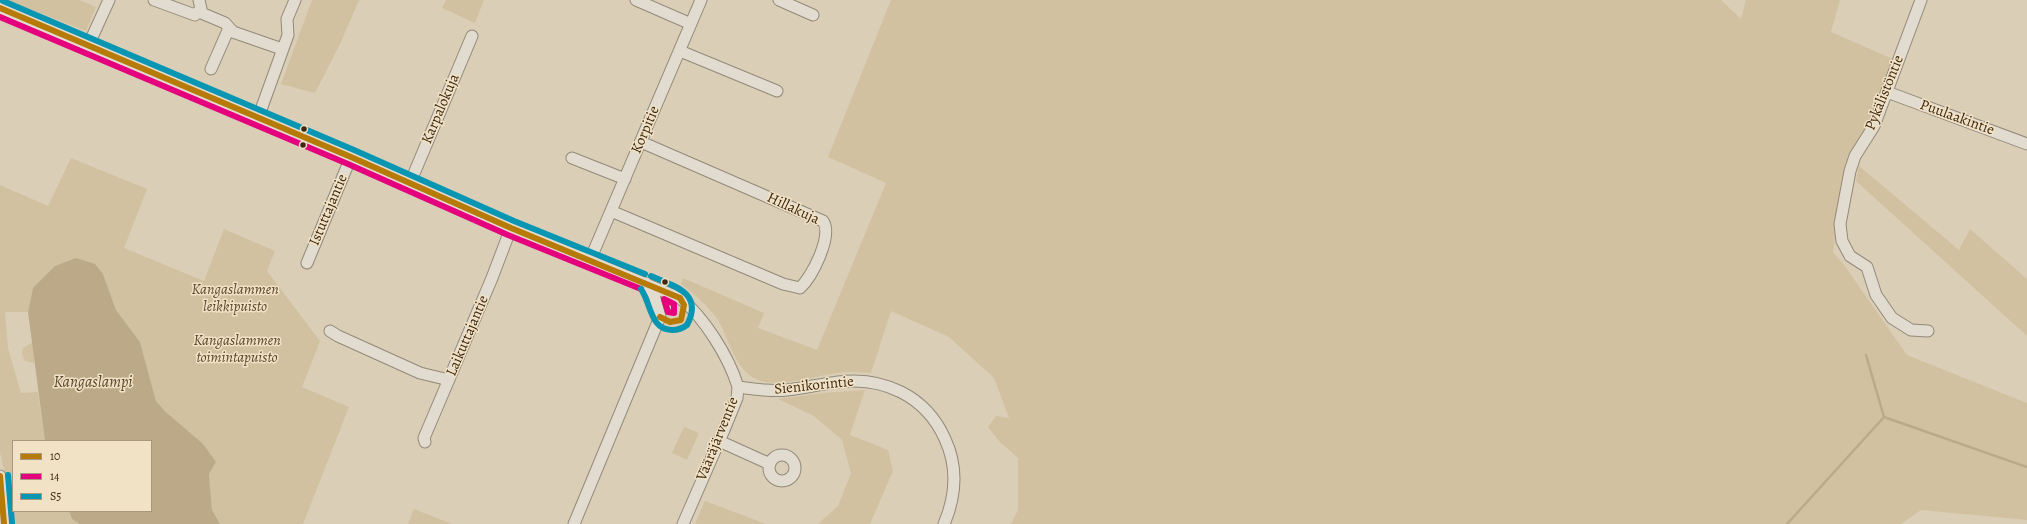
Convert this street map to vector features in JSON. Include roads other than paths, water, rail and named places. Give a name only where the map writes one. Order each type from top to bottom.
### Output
[{"type":"street","points":[[88,46],[109,0]]},
{"type":"street","points":[[154,0],[192,15],[200,12]]},
{"type":"street","points":[[199,0],[200,12]]},
{"type":"street","points":[[258,118],[288,34],[286,19],[295,0]]},
{"type":"street","points":[[636,0],[691,24]]},
{"type":"street","name":"Korpitie","points":[[590,260],[702,0]]},
{"type":"street","points":[[779,0],[813,15]]},
{"type":"street","name":"Pykälistöntie","points":[[1921,0],[1874,126],[1855,156],[1850,171],[1840,224],[1842,241],[1850,256],[1867,266],[1876,295],[1892,318],[1911,330],[1928,331]]},
{"type":"street","name":"Vääräjärventie","points":[[0,8],[351,157],[511,228],[645,282],[680,298],[697,313],[709,330],[738,387],[737,398],[683,524]]},
{"type":"street","points":[[200,12],[224,23],[233,32],[282,49]]},
{"type":"street","points":[[211,69],[229,28]]},
{"type":"street","name":"Karpalokuja","points":[[410,183],[472,36]]},
{"type":"street","points":[[680,50],[777,91]]},
{"type":"street","name":"Puulaakintie","points":[[1887,92],[2027,144]]},
{"type":"street","name":"Hillakuja","points":[[611,212],[783,284],[800,288],[807,281],[824,244],[826,226],[823,221],[641,142]]},
{"type":"street","name":"Istuttajantie","points":[[307,263],[351,157]]},
{"type":"street","points":[[577,160],[625,179]]},
{"type":"street","name":"Laikuttajantie","points":[[425,442],[425,436],[511,228]]},
{"type":"street","points":[[574,524],[660,317],[654,295],[645,282]]},
{"type":"street","points":[[330,331],[338,336],[420,372],[449,380]]},
{"type":"street","name":"Sienikorintie","points":[[738,387],[774,391],[839,382],[861,381],[881,383],[897,389],[916,401],[930,413],[940,427],[953,463],[954,485],[951,508],[944,524]]},
{"type":"street","points":[[719,441],[770,464]]},
{"type":"street","points":[[0,476],[4,524]]},
{"type":"water","name":"Kangaslampi","points":[[76,258],[95,264],[103,274],[116,310],[140,342],[156,401],[166,412],[203,444],[216,462],[209,474],[212,510],[220,524],[79,524],[72,519],[69,512],[152,512],[152,440],[45,440],[28,312],[33,288],[55,266]]},
{"type":"waterway","points":[[1787,524],[1884,417],[1866,355]]},
{"type":"waterway","points":[[1884,417],[2027,467]]},
{"type":"park label","name":"Kangaslammen leikkipuisto","points":[[235,298]]},
{"type":"park label","name":"Kangaslammen toimintapuisto","points":[[237,350]]}]
